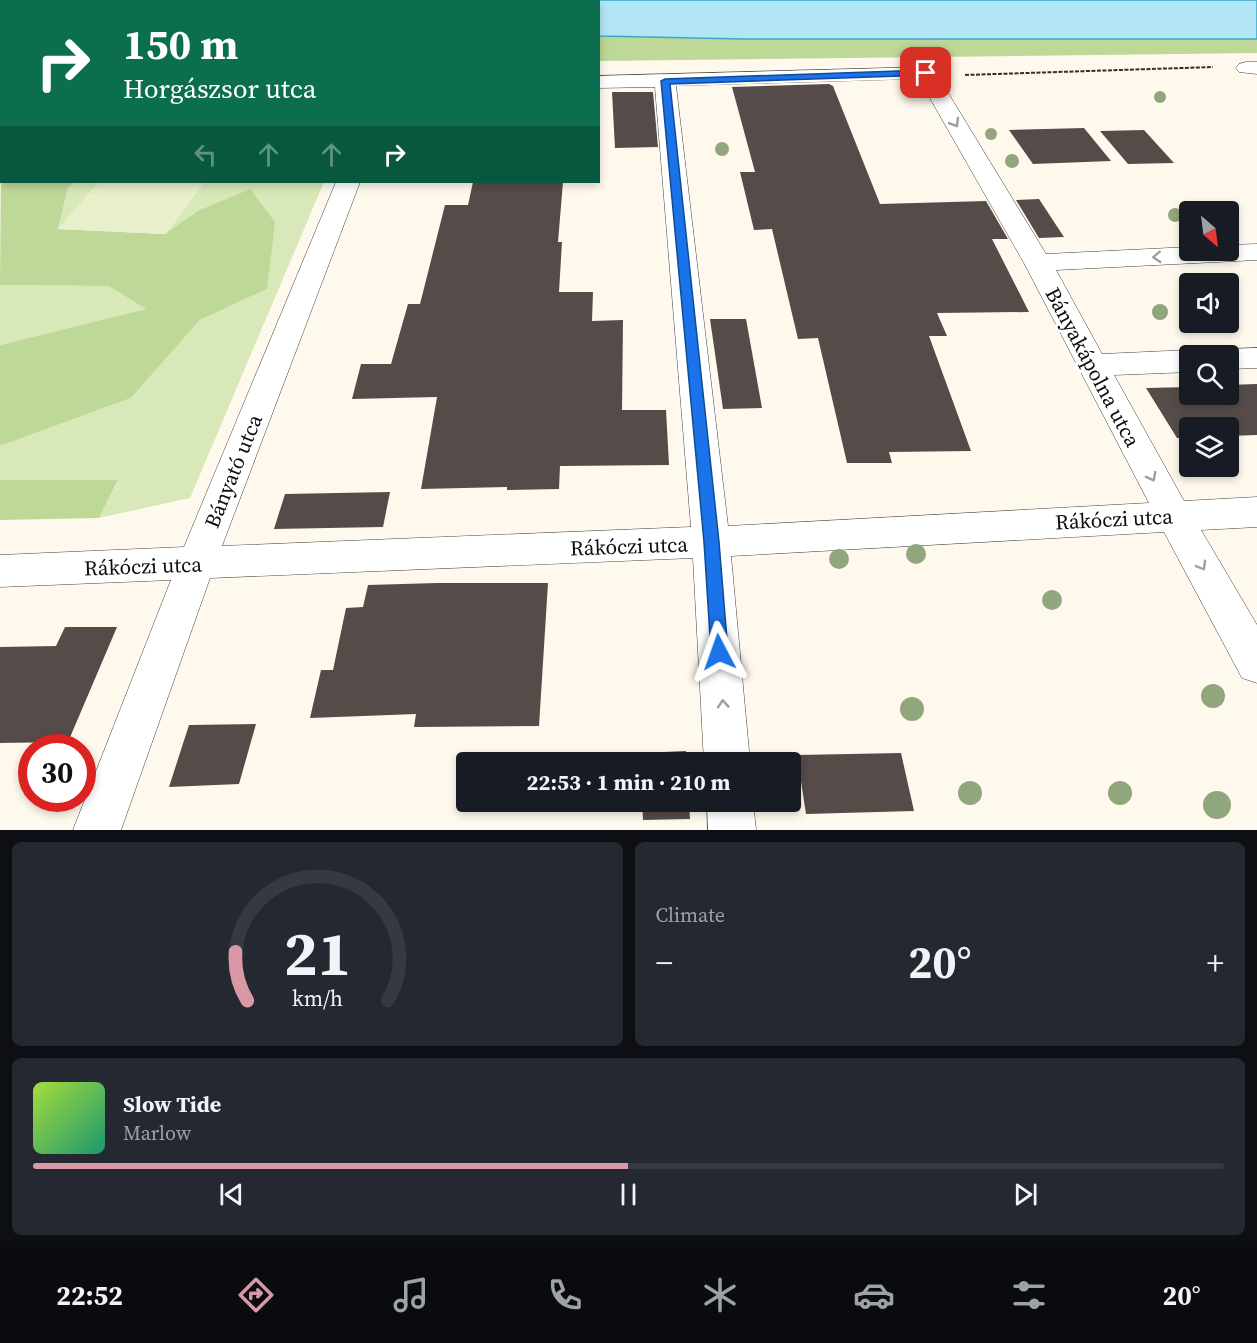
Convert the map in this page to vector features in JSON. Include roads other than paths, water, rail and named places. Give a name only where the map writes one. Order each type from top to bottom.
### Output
[{"type":"street","name":"Bányakápolna utca","points":[[665,81],[926,73],[1038,263],[1173,516],[1257,664]]},
{"type":"street","points":[[600,82],[665,81],[711,542],[726,752]]},
{"type":"street","name":"Bányató utca","points":[[97,830],[196,564],[348,183]]},
{"type":"street","points":[[1038,263],[1257,252]]},
{"type":"street","points":[[1239,359],[1257,358]]},
{"type":"street","points":[[1092,364],[1179,361]]},
{"type":"street","name":"Rákóczi utca","points":[[0,571],[711,542],[1257,512]]},
{"type":"street","points":[[731,812],[732,830]]},
{"type":"water","points":[[600,0],[1257,0],[1257,39],[743,39],[600,36]]}]
